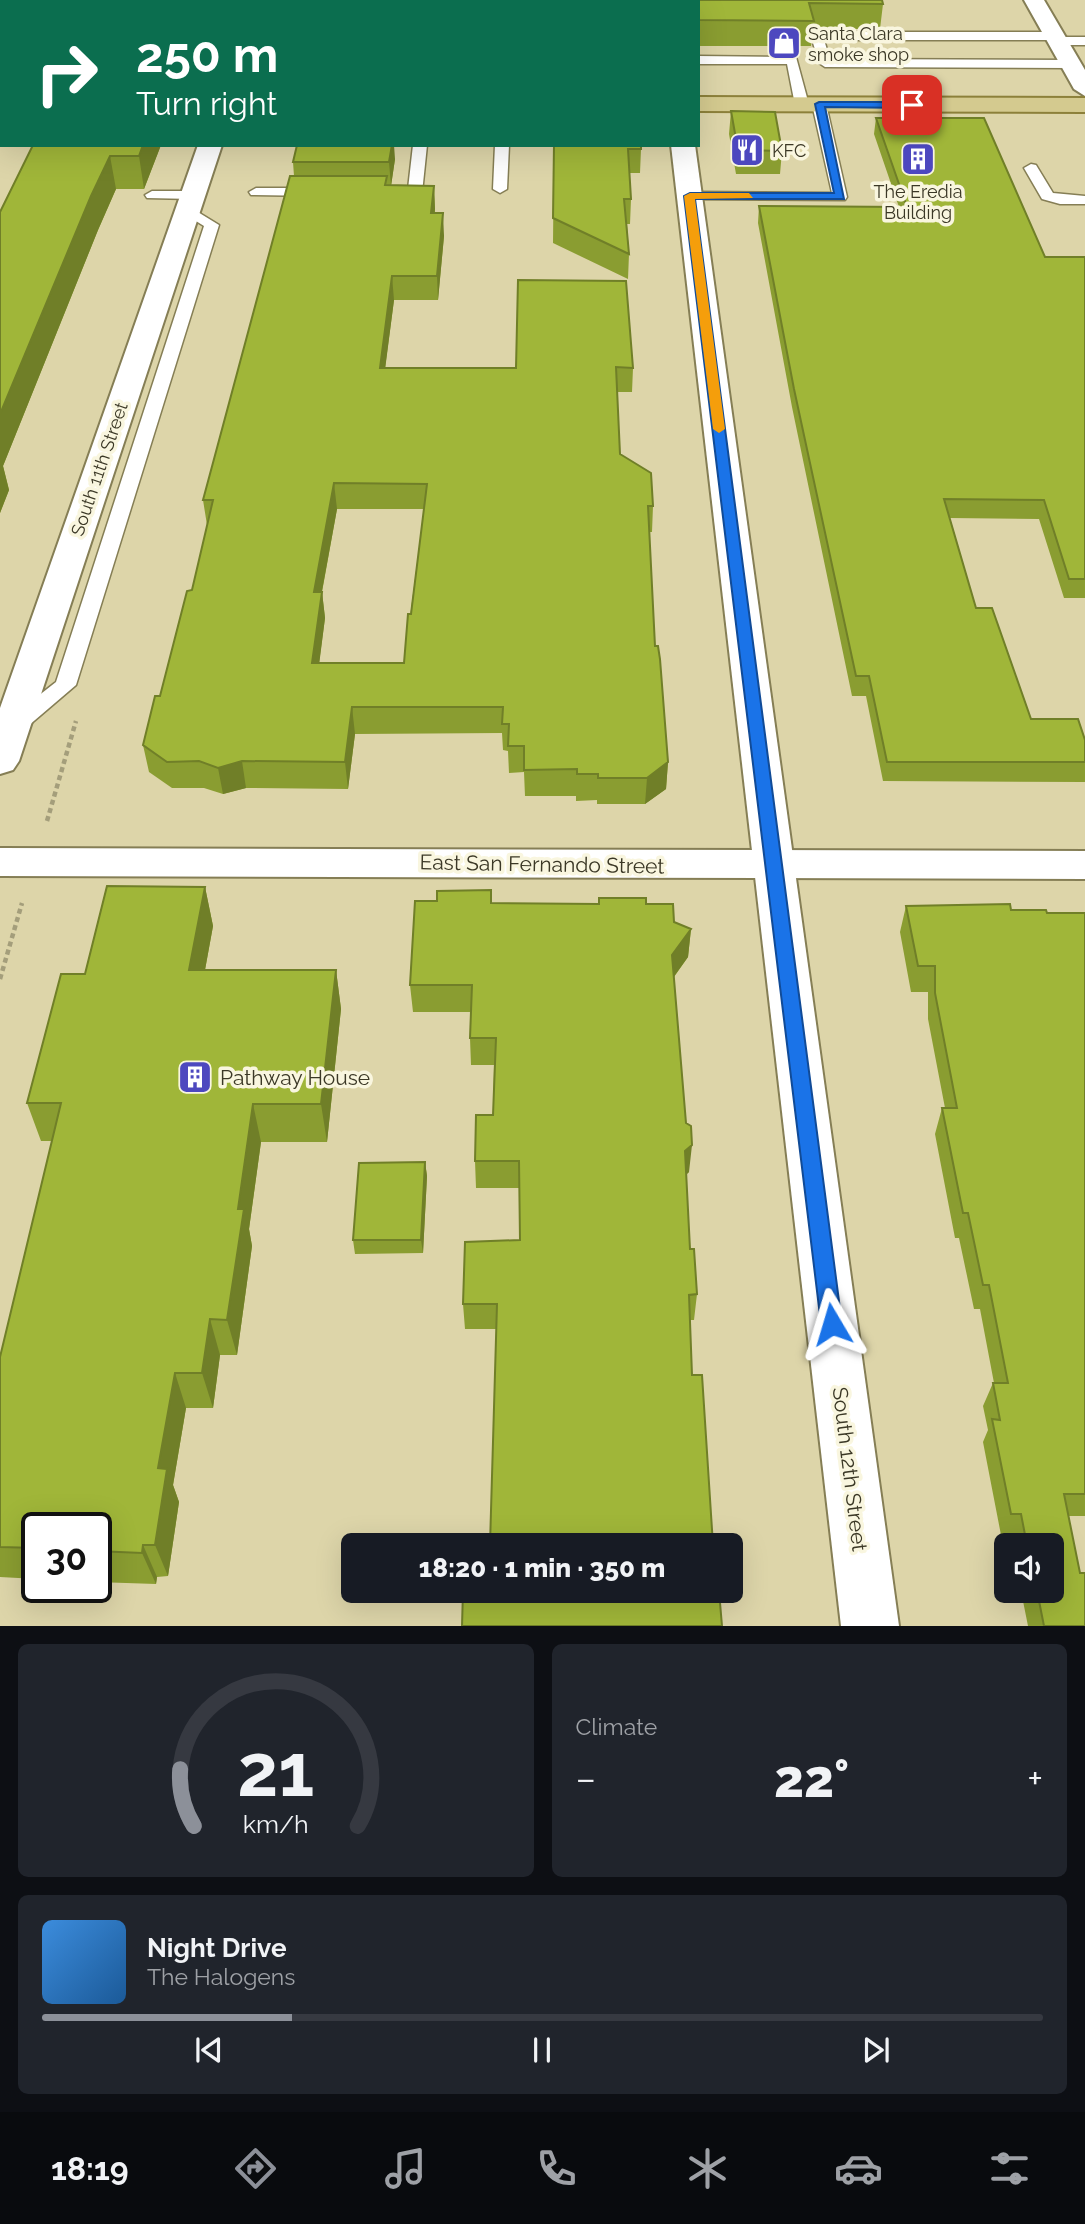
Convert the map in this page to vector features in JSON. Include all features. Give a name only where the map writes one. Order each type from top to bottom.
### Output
[{"type":"main road","points":[[700,104],[1085,105]]},
{"type":"street","points":[[1034,0],[1066,51],[1085,89]]},
{"type":"street","name":"South 11th Street","points":[[0,761],[209,147]]},
{"type":"street","name":"South 12th Street","points":[[683,147],[870,1626]]},
{"type":"street","name":"East San Fernando Street","points":[[0,862],[1085,865]]},
{"type":"lane","points":[[1066,51],[817,36],[825,63],[1066,51],[1085,41]]},
{"type":"lane","points":[[690,196],[840,197],[811,105],[792,60],[700,60]]},
{"type":"lane","points":[[376,192],[415,193],[416,147]]},
{"type":"lane","points":[[500,189],[502,147]]},
{"type":"lane","points":[[1031,167],[1047,196],[1085,200]]},
{"type":"lane","points":[[256,192],[287,186],[338,192]]},
{"type":"lane","points":[[152,195],[190,203]]},
{"type":"lane","name":"South 11th Street","points":[[65,685],[212,225],[190,203]]},
{"type":"lane","points":[[11,729],[65,685]]},
{"type":"path","points":[[51,804],[78,715],[65,685]]},
{"type":"path","points":[[0,979],[18,919]]},
{"type":"building","points":[[700,0],[882,0],[883,4],[809,3],[814,21],[700,20]]},
{"type":"building","points":[[731,111],[775,112],[782,151],[738,150]]},
{"type":"building","points":[[876,118],[984,118],[1045,257],[1085,257],[1085,579],[1069,579],[1044,500],[944,499],[976,608],[992,608],[1031,719],[1078,719],[1085,740],[1085,762],[887,762],[869,676],[856,676],[794,389],[759,206],[907,207]]},
{"type":"building","points":[[32,147],[142,147],[139,156],[110,156],[0,414],[0,212]]},
{"type":"building","points":[[297,147],[392,147],[389,162],[293,162]]},
{"type":"building","points":[[554,147],[641,147],[628,149],[631,199],[624,199],[629,254],[553,218]]},
{"type":"building","points":[[290,176],[387,176],[385,185],[434,186],[431,213],[443,213],[437,276],[392,276],[380,368],[516,368],[518,280],[626,281],[633,368],[616,367],[620,454],[651,473],[653,506],[648,506],[655,646],[658,646],[660,659],[668,762],[647,778],[598,778],[598,774],[577,774],[577,769],[524,770],[524,746],[508,746],[509,724],[502,724],[503,707],[352,707],[345,762],[242,761],[218,768],[199,761],[167,762],[143,745],[155,696],[160,696],[187,591],[192,590],[213,500],[203,500]],"holes":[[[334,483],[427,484],[411,614],[408,614],[404,663],[312,663],[322,592],[314,592]]]},
{"type":"building","points":[[107,886],[205,887],[189,970],[336,970],[321,1104],[253,1104],[238,1209],[244,1209],[227,1320],[210,1319],[202,1373],[175,1373],[158,1468],[167,1469],[155,1545],[143,1545],[142,1553],[112,1552],[112,1512],[21,1512],[21,1548],[0,1547],[0,1357],[61,1103],[27,1103],[61,974],[85,974]]},
{"type":"building","points":[[491,890],[491,903],[599,904],[599,898],[646,898],[646,904],[673,904],[674,922],[691,929],[672,955],[686,1123],[691,1126],[692,1145],[685,1151],[690,1249],[694,1249],[697,1294],[689,1295],[692,1375],[702,1375],[712,1533],[490,1533],[497,1304],[463,1304],[465,1242],[520,1240],[519,1161],[475,1161],[476,1115],[493,1115],[496,1038],[470,1038],[472,985],[410,985],[415,901],[437,901],[437,891]]},
{"type":"building","points":[[1010,904],[1011,910],[1085,913],[1085,1494],[1064,1494],[1080,1573],[1085,1573],[1085,1626],[1044,1626],[1039,1603],[1064,1603],[1064,1533],[1025,1533],[1021,1514],[1011,1514],[992,1419],[1000,1420],[993,1383],[1008,1383],[989,1285],[983,1285],[968,1213],[963,1213],[942,1108],[957,1108],[935,993],[935,966],[918,966],[906,906]]},
{"type":"building","points":[[425,1162],[421,1240],[353,1240],[359,1163]]},
{"type":"building","points":[[463,1603],[720,1603],[722,1626],[462,1626]]},
{"type":"slow traffic","points":[[719,429],[690,196],[749,196]]},
{"type":"place","name":"Santa Clara smoke shop","points":[[784,43]]},
{"type":"place","name":"KFC","points":[[747,150]]},
{"type":"place","name":"The Eredia Building","points":[[918,159]]},
{"type":"place","name":"Pathway House","points":[[195,1077]]},
{"type":"route","points":[[832,1324],[690,196],[840,197],[819,104],[912,105]]}]
